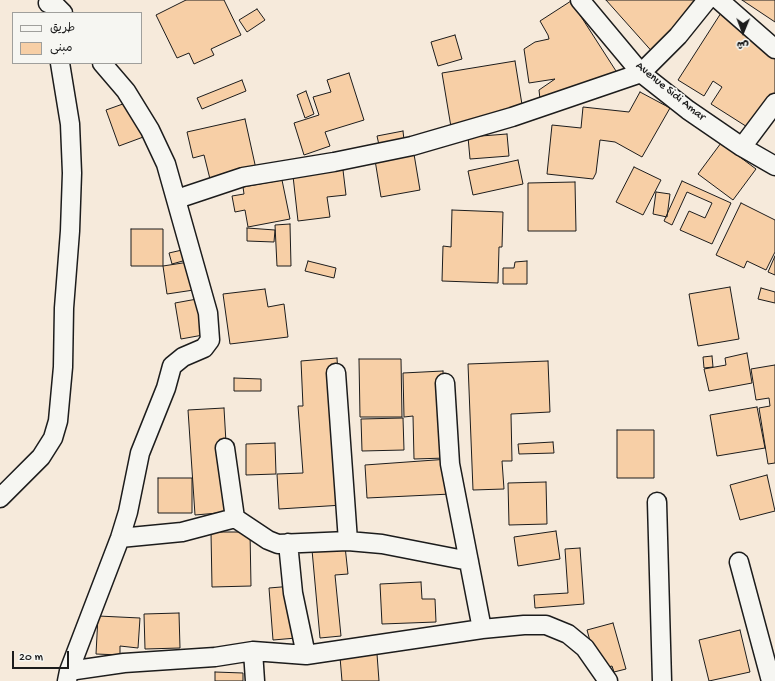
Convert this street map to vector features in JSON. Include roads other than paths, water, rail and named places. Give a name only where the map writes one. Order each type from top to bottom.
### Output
[{"type":"street","name":"Avenue Sidi Amar","points":[[580,0],[641,72],[688,110],[742,148],[775,166]]},
{"type":"street","points":[[177,199],[243,177],[334,162],[412,146],[512,117],[641,72],[678,36],[707,0]]},
{"type":"street","points":[[719,0],[775,49]]},
{"type":"street","points":[[48,5],[56,6],[62,12]]},
{"type":"street","points":[[0,498],[42,457],[53,438],[58,421],[63,367],[64,308],[70,231],[72,173],[70,124],[60,64]]},
{"type":"street","points":[[68,676],[120,538],[128,512],[140,453],[166,388],[172,366],[183,357],[204,348],[210,340],[208,313],[166,164],[150,130],[126,91],[103,64]]},
{"type":"street","points":[[742,148],[775,103]]},
{"type":"street","points":[[336,373],[348,541]]},
{"type":"street","points":[[445,383],[450,464],[482,629]]},
{"type":"street","points":[[226,448],[235,518]]},
{"type":"street","points":[[657,502],[662,681]]},
{"type":"street","points":[[120,538],[182,532],[235,518],[268,540],[278,544],[348,541],[382,544],[469,561]]},
{"type":"street","points":[[288,543],[293,593],[306,655]]},
{"type":"street","points":[[739,562],[771,681]]},
{"type":"street","points":[[68,676],[124,663],[215,657],[253,651],[306,655],[482,629],[524,625],[546,625],[568,634],[585,648],[608,681]]},
{"type":"street","points":[[253,651],[255,681]]}]
